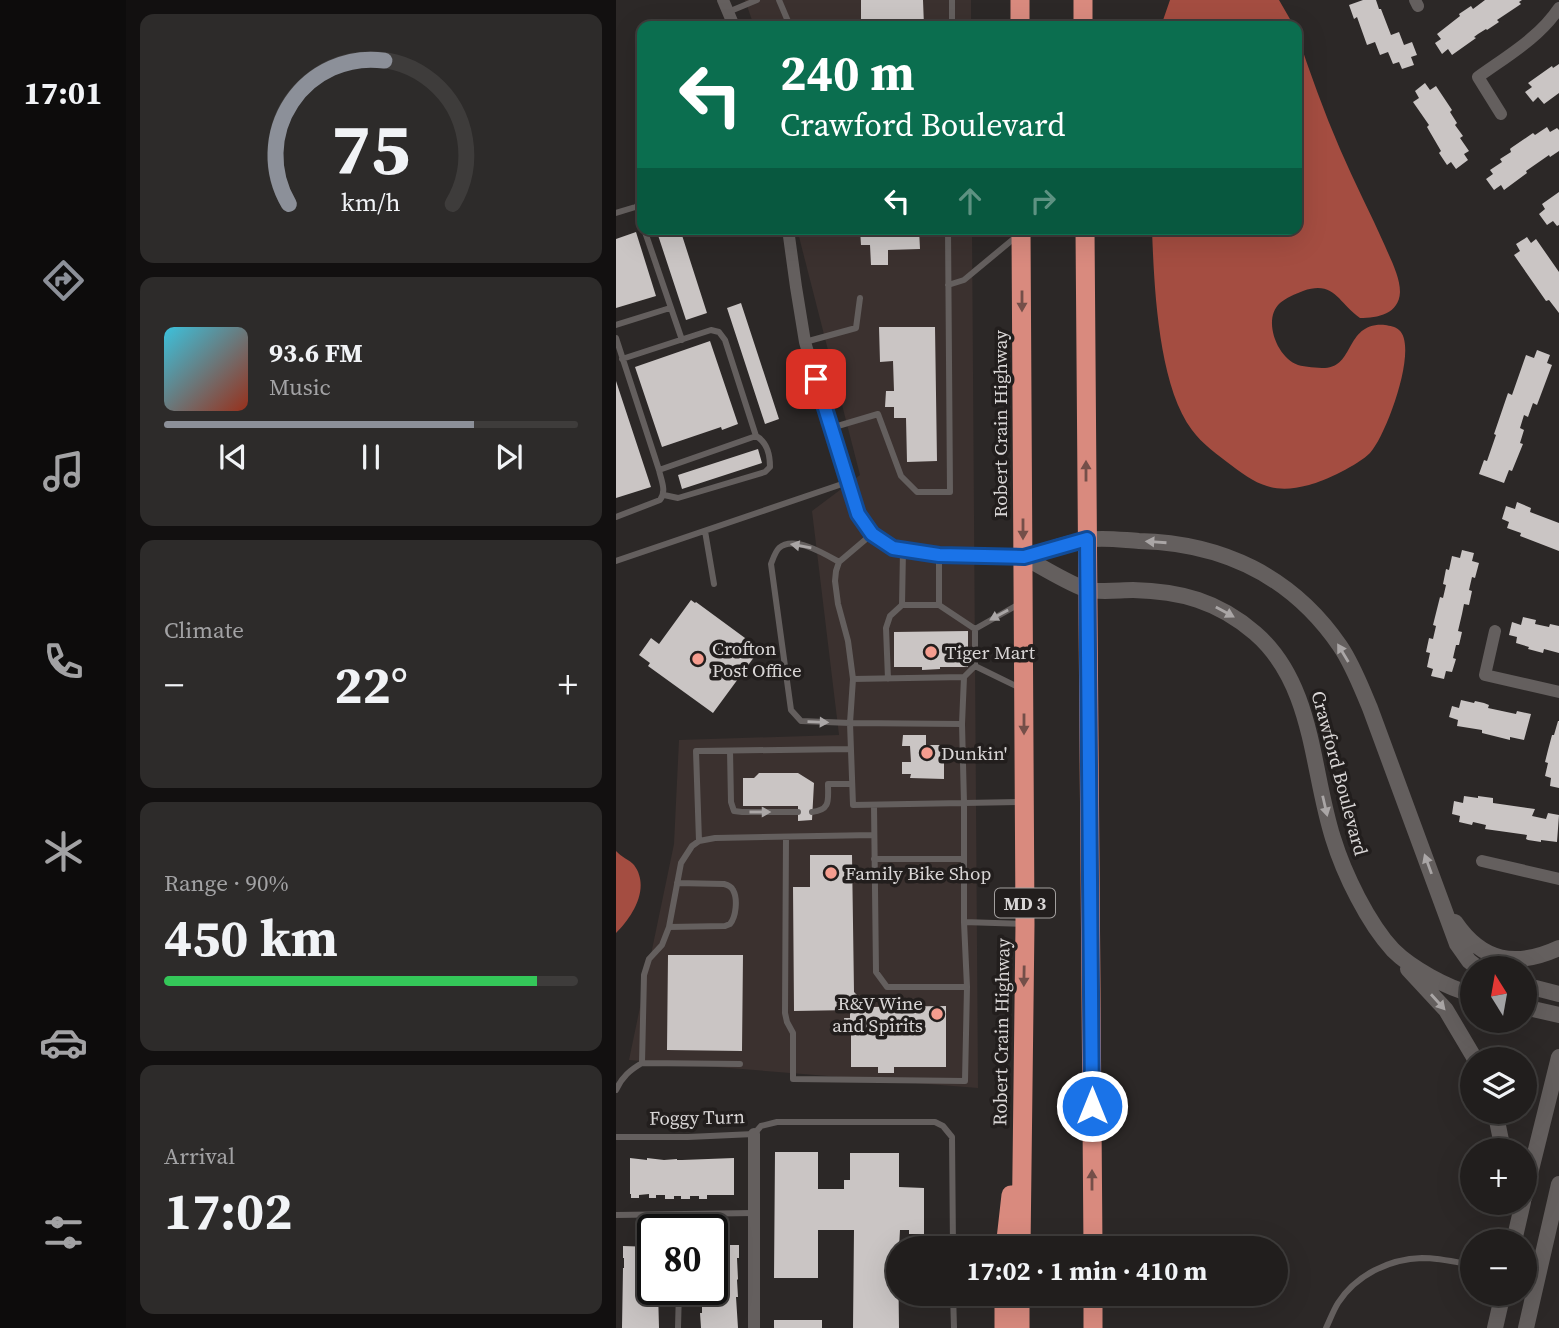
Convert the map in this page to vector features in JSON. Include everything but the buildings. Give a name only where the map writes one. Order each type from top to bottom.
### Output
[{"type":"highway","points":[[1020,0],[1020,21]]},
{"type":"highway","points":[[1083,0],[1083,21]]},
{"type":"highway","name":"Robert Crain Highway","points":[[1021,235],[1025,924],[1021,1236]]},
{"type":"highway","points":[[1085,235],[1093,1236]]},
{"type":"highway","points":[[1006,1236],[1023,1097]]},
{"type":"highway","points":[[1004,1306],[1004,1328]]},
{"type":"highway","points":[[1020,1306],[1020,1328]]},
{"type":"highway","points":[[1093,1306],[1093,1328]]},
{"type":"street","points":[[1501,114],[1478,77],[1531,39],[1559,8]]},
{"type":"street","points":[[789,235],[805,342],[858,514],[872,534],[893,548],[939,555],[1024,557],[1087,539],[1158,541],[1199,547],[1232,557],[1267,575],[1295,595],[1320,619],[1357,676],[1457,944],[1465,956]]},
{"type":"street","name":"Crawford Boulevard","points":[[1024,557],[1087,590],[1157,591],[1188,596],[1232,616],[1256,634],[1274,652],[1300,701],[1332,838],[1358,898],[1394,950],[1430,976],[1460,989]]},
{"type":"street","points":[[1495,631],[1485,675],[1559,692]]},
{"type":"street","points":[[1482,862],[1559,879]]},
{"type":"street","points":[[1443,904],[1465,936],[1479,949],[1492,956],[1530,958],[1559,948]]},
{"type":"street","points":[[1394,950],[1446,1010],[1468,1047]]},
{"type":"street","points":[[1537,988],[1559,994]]},
{"type":"street","points":[[1537,1010],[1559,1015]]},
{"type":"street","points":[[1537,1147],[1559,1057]]},
{"type":"street","name":"Foggy Turn","points":[[754,1134],[754,1328]]},
{"type":"street","points":[[1537,1257],[1559,1184]]},
{"type":"street","points":[[1495,1328],[1500,1306]]},
{"type":"street","points":[[1526,1328],[1528,1306]]},
{"type":"lane","points":[[726,6],[757,0]]},
{"type":"lane","points":[[779,0],[788,21]]},
{"type":"lane","points":[[952,0],[952,21]]},
{"type":"lane","points":[[616,213],[637,207]]},
{"type":"lane","points":[[646,235],[682,340]]},
{"type":"lane","points":[[831,428],[878,414],[901,476],[917,492],[950,492],[948,235]]},
{"type":"lane","points":[[948,285],[964,280],[1016,235]]},
{"type":"lane","points":[[805,342],[856,328],[860,298]]},
{"type":"lane","points":[[616,325],[670,307]]},
{"type":"lane","points":[[622,359],[711,330],[719,332],[725,340],[756,436],[765,442],[770,461],[770,467],[765,472],[678,498],[664,495]]},
{"type":"lane","points":[[616,338],[659,470],[664,495],[660,500],[616,517]]},
{"type":"lane","points":[[659,470],[756,436]]},
{"type":"lane","points":[[616,561],[848,482]]},
{"type":"lane","points":[[705,531],[714,584]]},
{"type":"lane","points":[[872,534],[839,562],[835,581],[853,679],[850,723],[853,805],[1024,802]]},
{"type":"lane","points":[[839,562],[810,547],[789,544],[780,547],[771,564],[791,710],[802,721],[962,724]]},
{"type":"lane","points":[[902,605],[903,550]]},
{"type":"lane","points":[[939,555],[939,605]]},
{"type":"lane","points":[[975,629],[1024,602]]},
{"type":"lane","points":[[888,679],[886,628],[890,616],[902,605],[939,605],[975,629]]},
{"type":"lane","points":[[786,837],[785,1013],[793,1033],[793,1079],[965,1081],[967,987],[962,724],[964,677],[975,666],[975,629]]},
{"type":"lane","points":[[975,666],[1024,690]]},
{"type":"lane","points":[[853,679],[964,677]]},
{"type":"lane","points":[[699,841],[696,751],[851,749]]},
{"type":"lane","points":[[730,751],[730,802],[734,811],[798,812]]},
{"type":"lane","points":[[812,812],[826,807],[828,784],[852,784]]},
{"type":"lane","points":[[874,806],[876,972],[887,987],[967,987]]},
{"type":"lane","points":[[642,1063],[644,975],[649,960],[662,946],[681,863],[691,846],[699,841],[715,838],[874,835]]},
{"type":"lane","points":[[874,859],[964,859]]},
{"type":"lane","points":[[668,927],[725,926],[730,924],[735,915],[734,891],[730,886],[677,883]]},
{"type":"lane","points":[[964,922],[1025,924]]},
{"type":"lane","points":[[616,1090],[631,1070],[642,1063],[740,1064]]},
{"type":"lane","points":[[754,1134],[761,1126],[777,1122],[923,1121],[943,1126],[952,1137],[953,1236]]},
{"type":"lane","name":"Foggy Turn","points":[[616,1137],[754,1134]]},
{"type":"lane","points":[[717,1214],[754,1213]]},
{"type":"lane","points":[[616,1215],[637,1215]]},
{"type":"lane","points":[[1326,1328],[1336,1305],[1349,1289],[1378,1268],[1421,1258],[1460,1263]]},
{"type":"lane","points":[[678,1328],[679,1305]]},
{"type":"lane","points":[[953,1306],[954,1328]]},
{"type":"shaded area","points":[[745,0],[971,0],[971,21],[752,21]]},
{"type":"shaded area","points":[[1170,0],[1279,0],[1291,21],[1163,21]]},
{"type":"shaded area","points":[[1302,48],[1334,135],[1395,269],[1400,292],[1392,310],[1380,316],[1360,318],[1329,291],[1314,288],[1303,291],[1280,303],[1272,318],[1272,328],[1278,347],[1290,361],[1301,366],[1325,368],[1335,366],[1341,360],[1363,330],[1385,325],[1399,330],[1404,339],[1403,372],[1377,444],[1365,458],[1350,467],[1324,480],[1297,488],[1267,486],[1241,472],[1200,440],[1181,411],[1165,361],[1154,278],[1152,235],[1302,235]]},
{"type":"shaded area","points":[[799,235],[972,235],[978,1088],[629,1060],[674,844],[679,740],[839,735],[812,511],[860,475]]},
{"type":"shaded area","points":[[616,851],[634,865],[641,883],[633,911],[616,933]]},
{"type":"place","name":"Tiger Mart","points":[[931,652]]},
{"type":"place","name":"Crofton Post Office","points":[[698,659]]},
{"type":"place","name":"Dunkin'","points":[[927,753]]},
{"type":"place","name":"Family Bike Shop","points":[[831,873]]},
{"type":"place","name":"R&V Wine and Spirits","points":[[937,1014]]},
{"type":"route","points":[[816,379],[858,514],[872,534],[893,548],[939,555],[1024,557],[1087,539],[1092,1106]]}]
